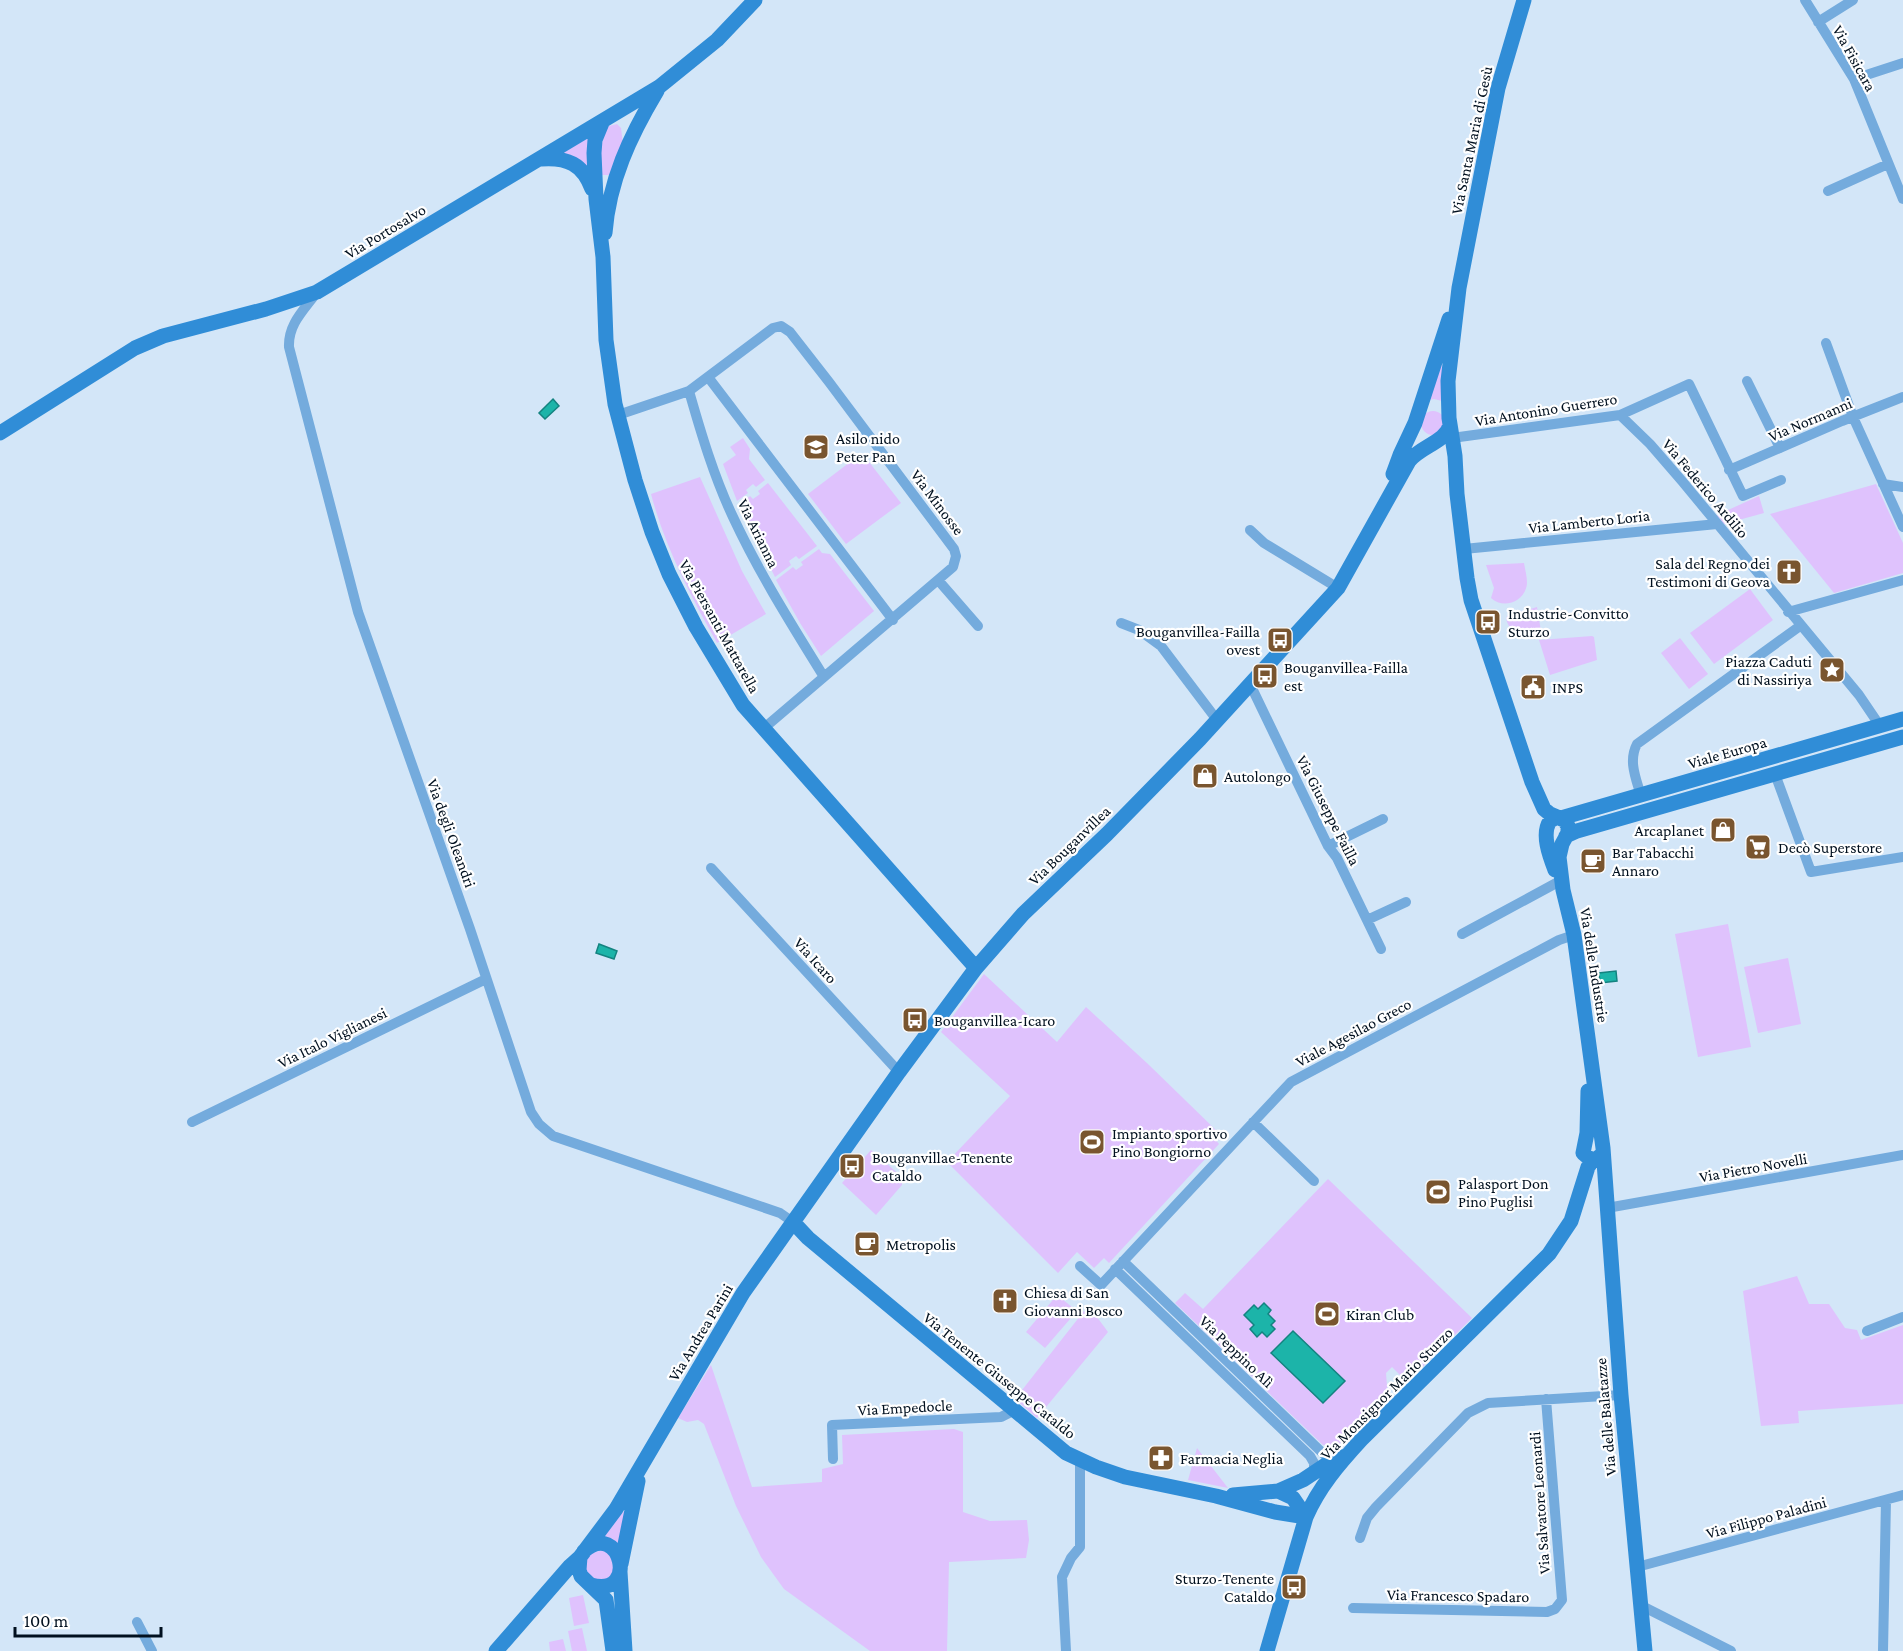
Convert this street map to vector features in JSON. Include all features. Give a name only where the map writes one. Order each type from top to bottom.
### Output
[{"type":"street","name":"Via Portosalvo","points":[[0,433],[135,348],[162,336],[266,309],[317,292],[606,121],[659,87],[717,40],[755,0]]},
{"type":"street","name":"Via Santa Maria di Gesù","points":[[1459,288],[1498,88],[1524,0]]},
{"type":"street","name":"Via Fisicara","points":[[1805,0],[1854,79],[1903,199]]},
{"type":"street","points":[[1818,22],[1853,0]]},
{"type":"street","points":[[1854,79],[1903,63]]},
{"type":"street","points":[[603,257],[612,188],[628,144],[659,87]]},
{"type":"street","points":[[603,257],[596,199],[594,146],[606,121],[621,122],[628,144]]},
{"type":"street","points":[[541,159],[563,160],[582,170],[589,179],[596,199]]},
{"type":"street","points":[[1828,191],[1888,164]]},
{"type":"street","name":"Via Piersanti Mattarella","points":[[603,257],[606,340],[615,404],[652,532],[669,574],[696,627],[743,705],[976,968]]},
{"type":"street","points":[[1383,506],[1400,455],[1416,419],[1459,288]]},
{"type":"street","points":[[1459,288],[1448,381],[1457,494],[1471,600],[1532,782],[1553,824],[1547,842],[1561,886]]},
{"type":"street","name":"Via degli Oleandri","points":[[317,292],[294,321],[289,337],[289,347],[358,612],[531,1112],[549,1134],[560,1139],[780,1213],[793,1222]]},
{"type":"street","name":"Via Minosse","points":[[618,415],[689,391],[773,328],[781,326],[829,382],[954,549],[955,563],[938,580],[763,729]]},
{"type":"street","points":[[1826,343],[1853,417],[1903,527]]},
{"type":"street","points":[[708,377],[893,620]]},
{"type":"street","points":[[1747,381],[1780,448]]},
{"type":"street","name":"Via Antonino Guerrero","points":[[1450,427],[1620,415],[1689,384],[1743,496],[1781,480]]},
{"type":"street","name":"Via Arianna","points":[[689,391],[699,426],[732,515],[761,573],[824,677]]},
{"type":"street","name":"Via Normanni","points":[[1729,471],[1903,397]]},
{"type":"street","points":[[1450,427],[1441,409],[1434,406],[1422,410],[1416,419],[1419,436],[1431,442],[1447,456],[1457,494]]},
{"type":"street","name":"Via Federico Ardilio","points":[[1620,415],[1650,444],[1717,524],[1859,695],[1880,726]]},
{"type":"street","points":[[1383,506],[1416,452],[1445,436],[1450,427]]},
{"type":"street","points":[[1883,484],[1903,487]]},
{"type":"street","name":"Via Bouganvillea","points":[[793,1222],[898,1072],[976,968],[1023,914],[1107,834],[1217,720],[1338,588],[1383,506]]},
{"type":"street","name":"Via Lamberto Loria","points":[[1464,549],[1717,524]]},
{"type":"street","points":[[1250,530],[1263,543],[1338,588]]},
{"type":"street","points":[[1788,612],[1903,579]]},
{"type":"street","points":[[938,580],[978,626]]},
{"type":"street","points":[[1121,623],[1139,630],[1161,646],[1217,720]]},
{"type":"street","points":[[1641,796],[1632,764],[1632,753],[1637,744],[1800,626]]},
{"type":"street","name":"Via Giuseppe Failla","points":[[1250,684],[1328,846],[1337,858],[1381,949]]},
{"type":"street","name":"Viale Europa","points":[[1553,824],[1903,719]]},
{"type":"street","name":"Viale Europa","points":[[1566,837],[1577,831],[1903,737]]},
{"type":"street","points":[[1775,774],[1811,872],[1903,857]]},
{"type":"street","points":[[1328,846],[1383,819]]},
{"type":"street","points":[[1553,824],[1568,826],[1559,857],[1561,886]]},
{"type":"street","name":"Via Icaro","points":[[711,868],[898,1072]]},
{"type":"street","points":[[1462,934],[1561,886]]},
{"type":"street","name":"Via delle Industrie","points":[[1561,886],[1574,935],[1589,1046],[1593,1152]]},
{"type":"street","points":[[1367,920],[1406,902]]},
{"type":"street","name":"Viale Agesilao Greco","points":[[1080,1266],[1101,1285],[1291,1082],[1559,940],[1574,935]]},
{"type":"street","name":"Via Italo Viglianesi","points":[[192,1122],[486,979]]},
{"type":"street","points":[[1253,1122],[1314,1181]]},
{"type":"street","name":"Via delle Balatazze","points":[[1593,1152],[1604,1179],[1645,1651]]},
{"type":"street","name":"Via Monsignor Mario Sturzo","points":[[1278,1491],[1334,1464],[1549,1254],[1571,1221],[1593,1152]]},
{"type":"street","name":"Via Pietro Novelli","points":[[1607,1208],[1903,1155]]},
{"type":"street","name":"Via Tenente Giuseppe Cataldo","points":[[793,1222],[808,1238],[1066,1453],[1125,1477],[1216,1496]]},
{"type":"street","name":"Via Andrea Parini","points":[[644,1464],[743,1293],[793,1222]]},
{"type":"street","name":"Via Peppino Alì","points":[[1119,1265],[1334,1464]]},
{"type":"street","name":"Via Peppino Alì","points":[[1119,1265],[1310,1456],[1314,1463],[1314,1474]]},
{"type":"street","points":[[1867,1331],[1903,1317]]},
{"type":"street","points":[[1360,1538],[1367,1518],[1376,1507],[1468,1413],[1488,1403],[1621,1395]]},
{"type":"street","name":"Via Salvatore Leonardi","points":[[1546,1399],[1562,1600],[1559,1604]]},
{"type":"street","name":"Via Empedocle","points":[[833,1460],[832,1425],[1001,1417],[1013,1411]]},
{"type":"street","points":[[1066,1651],[1062,1576],[1071,1558],[1080,1547],[1080,1460]]},
{"type":"street","points":[[496,1651],[582,1554],[616,1509],[644,1464]]},
{"type":"street","points":[[507,1651],[558,1591],[565,1586],[588,1583],[605,1586],[617,1578],[644,1464]]},
{"type":"street","name":"Via Monsignor Mario Sturzo","points":[[1267,1651],[1305,1516],[1334,1464]]},
{"type":"street","points":[[1216,1496],[1278,1491],[1293,1498],[1305,1516]]},
{"type":"street","name":"Via Filippo Paladini","points":[[1637,1568],[1903,1495]]},
{"type":"street","points":[[1216,1496],[1275,1512],[1305,1516]]},
{"type":"street","points":[[1883,1651],[1886,1500]]},
{"type":"street","points":[[1275,1512],[1289,1522],[1297,1546]]},
{"type":"street","points":[[613,1651],[606,1600],[588,1583],[579,1570],[582,1554],[594,1545],[607,1545],[617,1553],[621,1568],[625,1651]]},
{"type":"street","name":"Via Francesco Spadaro","points":[[1353,1608],[1547,1612],[1555,1609],[1559,1604]]},
{"type":"street","points":[[1640,1605],[1731,1651]]},
{"type":"street","points":[[137,1622],[152,1651]]},
{"type":"shaded area","points":[[617,124],[621,128],[623,144],[610,175],[602,175],[598,166],[605,127]]},
{"type":"shaded area","points":[[588,138],[591,174],[561,154]]},
{"type":"shaded area","points":[[1442,365],[1442,401],[1428,400],[1440,366]]},
{"type":"shaded area","points":[[553,399],[559,406],[545,419],[539,413]]},
{"type":"shaded area","points":[[1433,411],[1441,415],[1445,423],[1441,431],[1433,435],[1425,431],[1421,423],[1425,415]]},
{"type":"shaded area","points":[[743,438],[750,449],[749,459],[765,480],[756,487],[753,484],[746,490],[748,493],[737,501],[723,464],[736,455],[730,447]]},
{"type":"shaded area","points":[[862,453],[901,503],[846,544],[808,494]]},
{"type":"shaded area","points":[[700,477],[742,571],[766,614],[717,643],[679,570],[663,533],[651,494]]},
{"type":"shaded area","points":[[768,483],[817,546],[799,559],[796,556],[789,561],[791,565],[775,577],[739,505],[750,496],[753,499],[760,494],[758,491]]},
{"type":"shaded area","points":[[1876,484],[1903,543],[1903,573],[1834,593],[1770,514]]},
{"type":"shaded area","points":[[1759,496],[1764,513],[1724,524],[1717,515]]},
{"type":"shaded area","points":[[819,549],[822,553],[830,554],[874,611],[821,656],[776,580],[793,567],[796,570],[803,565],[801,562]]},
{"type":"shaded area","points":[[1524,563],[1527,583],[1523,595],[1514,602],[1508,603],[1496,602],[1491,598],[1494,588],[1486,565]]},
{"type":"shaded area","points":[[1750,589],[1773,620],[1714,664],[1690,633]]},
{"type":"shaded area","points":[[1537,607],[1541,631],[1513,630],[1509,626],[1507,616]]},
{"type":"shaded area","points":[[1592,636],[1597,660],[1550,675],[1539,640]]},
{"type":"shaded area","points":[[1680,638],[1708,674],[1689,689],[1661,653]]},
{"type":"shaded area","points":[[1728,924],[1751,1047],[1698,1057],[1675,934]]},
{"type":"shaded area","points":[[599,944],[617,951],[614,959],[596,953]]},
{"type":"shaded area","points":[[1788,958],[1801,1024],[1758,1033],[1744,967]]},
{"type":"shaded area","points":[[1616,971],[1617,981],[1600,983],[1599,973]]},
{"type":"shaded area","name":"Impianto sportivo Pino Bongiorno","points":[[984,974],[1057,1042],[1086,1007],[1220,1134],[1215,1139],[1219,1144],[1109,1263],[1104,1258],[1094,1268],[1077,1252],[1058,1273],[947,1162],[1010,1096],[941,1032]]},
{"type":"shaded area","points":[[871,1150],[902,1177],[902,1185],[876,1215],[842,1183]]},
{"type":"shaded area","name":"Kiran Club","points":[[1328,1179],[1472,1318],[1407,1382],[1392,1367],[1386,1373],[1388,1400],[1345,1443],[1343,1441],[1340,1443],[1342,1446],[1323,1445],[1175,1303],[1185,1293],[1203,1309]]},
{"type":"shaded area","points":[[1797,1276],[1809,1304],[1829,1304],[1845,1328],[1857,1330],[1861,1340],[1903,1325],[1903,1404],[1798,1411],[1799,1423],[1761,1426],[1743,1291]]},
{"type":"shaded area","points":[[1057,1295],[1077,1311],[1045,1348],[1026,1332]]},
{"type":"shaded area","points":[[1264,1303],[1271,1310],[1268,1314],[1275,1321],[1271,1325],[1275,1329],[1267,1337],[1262,1332],[1257,1337],[1250,1329],[1254,1325],[1244,1315],[1254,1305],[1258,1309]]},
{"type":"shaded area","points":[[1084,1311],[1090,1317],[1094,1313],[1108,1332],[1037,1418],[1015,1399]]},
{"type":"shaded area","points":[[1293,1331],[1345,1381],[1323,1403],[1271,1353]]},
{"type":"shaded area","points":[[711,1365],[752,1487],[822,1482],[822,1469],[843,1464],[842,1435],[954,1429],[963,1432],[963,1512],[990,1521],[1027,1520],[1029,1540],[1026,1558],[949,1562],[947,1651],[870,1651],[784,1589],[761,1557],[736,1506],[704,1424],[698,1420],[687,1422],[678,1418]]},
{"type":"shaded area","points":[[1197,1448],[1228,1488],[1188,1480]]},
{"type":"shaded area","points":[[624,1511],[626,1512],[618,1547],[601,1539]]},
{"type":"shaded area","points":[[602,1550],[611,1554],[614,1574],[601,1582],[586,1575],[585,1560],[591,1554]]},
{"type":"shaded area","points":[[583,1595],[589,1623],[574,1626],[569,1598]]},
{"type":"shaded area","points":[[582,1628],[587,1651],[572,1651],[568,1631]]},
{"type":"shaded area","points":[[563,1639],[566,1651],[550,1651],[549,1642]]},
{"type":"place","name":"Asilo nido Peter Pan","points":[[816,447]]},
{"type":"place","name":"Sala del Regno dei Testimoni di Geova","points":[[1789,572]]},
{"type":"place","name":"Industrie-Convitto Sturzo","points":[[1488,622]]},
{"type":"place","name":"Bouganvillea-Failla ovest","points":[[1280,640]]},
{"type":"place","name":"Piazza Caduti di Nassiriya","points":[[1832,670]]},
{"type":"place","name":"Bouganvillea-Failla est","points":[[1265,676]]},
{"type":"place","name":"INPS","points":[[1533,687]]},
{"type":"place","name":"Autolongo","points":[[1205,776]]},
{"type":"place","name":"Arcaplanet","points":[[1723,830]]},
{"type":"place","name":"Decò Superstore","points":[[1758,847]]},
{"type":"place","name":"Bar Tabacchi Annaro","points":[[1593,861]]},
{"type":"place","name":"Bouganvillea-Icaro","points":[[915,1020]]},
{"type":"place","name":"Impianto sportivo Pino Bongiorno","points":[[1092,1142]]},
{"type":"place","name":"Bouganvillae-Tenente Cataldo","points":[[852,1166]]},
{"type":"place","name":"Palasport Don Pino Puglisi","points":[[1438,1192]]},
{"type":"place","name":"Metropolis","points":[[867,1244]]},
{"type":"place","name":"Chiesa di San Giovanni Bosco","points":[[1005,1301]]},
{"type":"place","name":"Kiran Club","points":[[1327,1314]]},
{"type":"place","name":"Farmacia Neglia","points":[[1161,1458]]},
{"type":"place","name":"Sturzo-Tenente Cataldo","points":[[1294,1587]]}]
